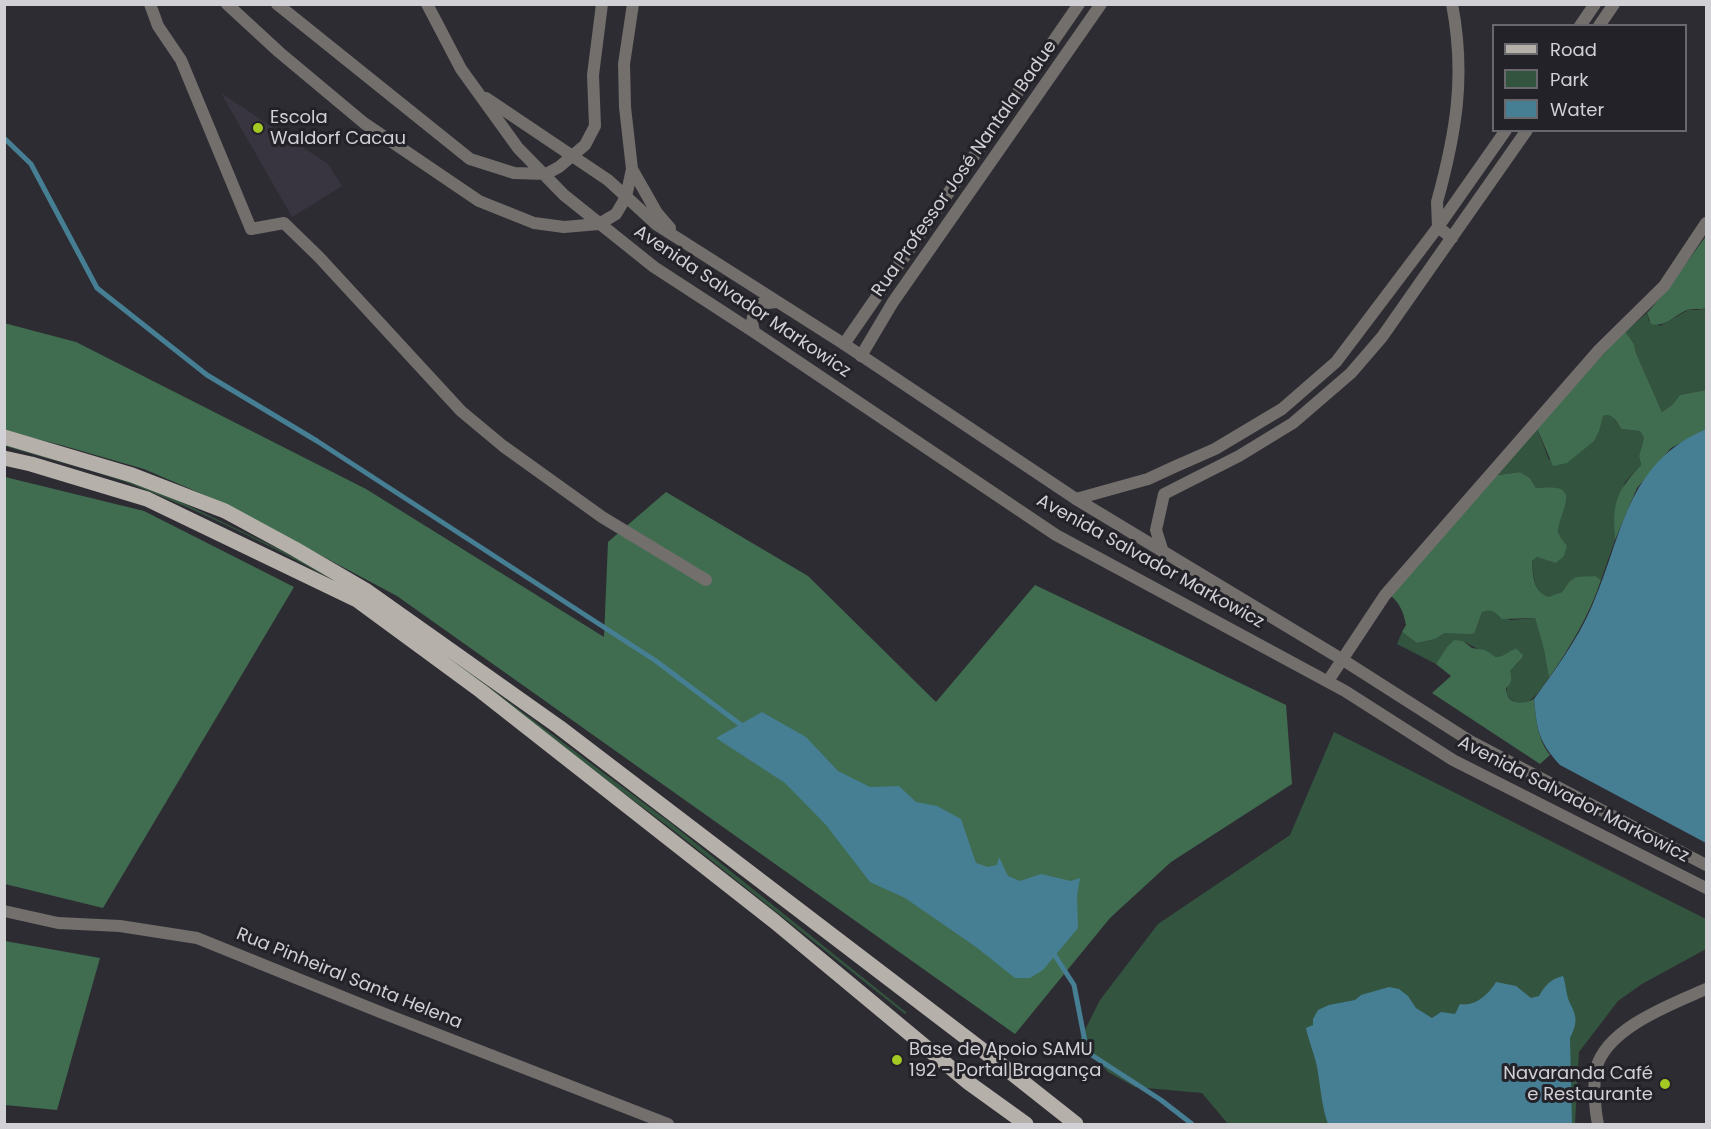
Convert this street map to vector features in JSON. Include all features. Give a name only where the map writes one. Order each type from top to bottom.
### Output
[{"type":"main road","points":[[4,437],[132,475],[225,511],[368,591],[559,727],[985,1052],[1076,1125]]},
{"type":"main road","points":[[4,458],[147,499],[357,600],[482,691],[774,921],[969,1083],[1026,1125]]},
{"type":"street","points":[[150,4],[158,26],[181,60],[251,229],[284,223],[319,257],[461,411],[503,446],[602,517],[706,580]]},
{"type":"street","points":[[227,4],[279,52],[364,123],[479,201],[534,222],[564,227],[598,224],[616,214],[626,197],[632,169],[625,106],[624,64],[633,4]]},
{"type":"street","points":[[277,4],[470,159],[514,173],[546,174],[573,157],[585,145],[595,126],[593,75],[602,4]]},
{"type":"street","name":"Avenida Salvador Markowicz","points":[[427,4],[451,52],[518,148],[546,174],[564,195],[654,267],[1056,535],[1328,681],[1453,760],[1707,888]]},
{"type":"street","name":"Rua Professor José Nantala Badue","points":[[844,344],[1079,4]]},
{"type":"street","name":"Rua Professor José Nantala Badue","points":[[861,356],[893,302],[1101,4]]},
{"type":"street","points":[[1452,4],[1458,47],[1457,116],[1437,202],[1438,227],[1452,238]]},
{"type":"street","points":[[1581,24],[1595,4]]},
{"type":"street","points":[[1600,24],[1614,4]]},
{"type":"street","name":"Avenida Salvador Markowicz","points":[[479,94],[608,180],[657,225],[680,241],[844,344],[1076,499],[1343,660],[1470,741],[1707,865]]},
{"type":"street","points":[[1076,499],[1148,478],[1215,449],[1282,409],[1336,362],[1438,227],[1505,132]]},
{"type":"street","points":[[1164,494],[1239,456],[1293,423],[1351,373],[1382,337],[1526,132]]},
{"type":"street","points":[[632,169],[657,213],[680,241]]},
{"type":"street","points":[[1328,681],[1385,595],[1599,350],[1664,286],[1707,223]]},
{"type":"street","points":[[754,332],[752,322],[755,308],[760,304],[776,303]]},
{"type":"street","points":[[1148,478],[1164,494]]},
{"type":"street","points":[[1163,552],[1156,530],[1164,494]]},
{"type":"street","name":"Rua Pinheiral Santa Helena","points":[[4,911],[58,923],[120,926],[197,938],[668,1125]]},
{"type":"street","points":[[1597,1123],[1596,1069],[1605,1050],[1625,1030],[1666,1006],[1707,989]]},
{"type":"shaded area","name":"Escola Waldorf Cacau","points":[[221,93],[328,164],[342,186],[292,217]]},
{"type":"green space","points":[[1706,236],[1706,308],[1687,310],[1666,323],[1651,324],[1647,313]]},
{"type":"green space","points":[[1706,308],[1706,390],[1680,395],[1662,412],[1634,344],[1625,331],[1647,313],[1649,321],[1660,326],[1688,310]]},
{"type":"green space","points":[[4,323],[76,342],[366,489],[604,637],[608,542],[666,492],[808,576],[936,702],[1035,585],[1286,705],[1292,784],[1171,862],[1110,918],[1015,1034],[397,596],[221,502],[144,469],[5,431]]},
{"type":"green space","points":[[1625,331],[1634,344],[1662,412],[1680,395],[1706,390],[1706,429],[1671,448],[1637,488],[1615,540],[1615,507],[1621,491],[1641,465],[1639,456],[1644,438],[1640,431],[1621,429],[1612,417],[1603,416],[1594,441],[1567,463],[1553,466],[1536,426]]},
{"type":"green space","points":[[1602,416],[1613,417],[1621,429],[1640,431],[1644,438],[1639,456],[1641,465],[1625,482],[1614,522],[1615,540],[1601,580],[1594,576],[1569,582],[1562,592],[1549,598],[1537,588],[1532,561],[1537,557],[1545,559],[1559,536],[1558,525],[1561,515],[1545,488],[1536,488],[1530,478],[1520,472],[1498,475],[1491,479],[1536,426],[1549,460],[1585,447],[1595,436]]},
{"type":"green space","points":[[4,443],[130,481],[169,496],[297,558],[386,610],[672,824],[907,1013],[905,1014],[669,827],[360,596],[276,550],[190,509],[131,484],[5,446]]},
{"type":"green space","points":[[1520,472],[1530,478],[1536,488],[1556,488],[1563,490],[1566,494],[1559,528],[1560,536],[1567,546],[1564,556],[1556,563],[1537,557],[1532,561],[1535,583],[1540,591],[1549,597],[1562,592],[1576,577],[1595,576],[1601,580],[1578,631],[1549,678],[1535,618],[1502,619],[1494,611],[1489,610],[1482,612],[1475,632],[1472,634],[1445,633],[1435,639],[1417,643],[1402,632],[1406,625],[1404,617],[1399,605],[1391,596],[1491,479],[1498,475]]},
{"type":"green space","points":[[5,477],[144,511],[294,587],[103,908],[5,884]]},
{"type":"green space","points":[[1489,609],[1510,620],[1535,618],[1549,678],[1535,696],[1525,703],[1513,701],[1506,694],[1510,671],[1522,658],[1522,654],[1516,648],[1498,657],[1463,641],[1446,648],[1436,664],[1397,644],[1402,632],[1417,643],[1435,639],[1445,633],[1475,632],[1482,612]]},
{"type":"green space","points":[[1454,640],[1463,641],[1472,648],[1485,650],[1496,657],[1516,648],[1523,655],[1510,671],[1511,681],[1506,688],[1512,701],[1520,703],[1534,699],[1540,735],[1550,755],[1540,764],[1432,693],[1451,676],[1436,664]]},
{"type":"green space","points":[[1334,732],[1706,919],[1706,949],[1642,984],[1618,1001],[1579,1052],[1575,1124],[1228,1124],[1202,1093],[1135,1087],[1108,1072],[1080,1040],[1100,1000],[1158,924],[1290,835]]},
{"type":"green space","points":[[5,941],[100,958],[57,1110],[5,1105]]},
{"type":"water","points":[[1706,429],[1706,843],[1560,765],[1547,749],[1540,735],[1534,699],[1580,630],[1592,606],[1630,504],[1643,482],[1658,462],[1679,444]]},
{"type":"water","points":[[762,712],[806,737],[838,771],[870,787],[899,786],[916,802],[937,806],[961,819],[976,863],[988,867],[997,865],[999,857],[1008,876],[1020,881],[1041,874],[1071,881],[1080,878],[1077,896],[1078,928],[1043,970],[1030,978],[1015,978],[976,947],[905,898],[870,882],[826,825],[785,783],[716,738]]},
{"type":"water","points":[[1563,976],[1576,1020],[1570,1038],[1572,1124],[1328,1124],[1317,1067],[1306,1028],[1313,1025],[1313,1019],[1318,1010],[1329,1005],[1355,1000],[1361,995],[1389,987],[1399,989],[1408,996],[1416,1008],[1432,1018],[1441,1012],[1455,1014],[1460,1004],[1471,1004],[1481,999],[1496,982],[1516,986],[1531,998],[1539,996],[1549,983]]},
{"type":"waterway","points":[[4,138],[31,164],[97,288],[207,375],[317,441],[656,661],[745,728]]},
{"type":"waterway","points":[[1052,951],[1074,985],[1087,1052],[1161,1100],[1192,1124]]},
{"type":"place","name":"Escola Waldorf Cacau","points":[[258,128]]},
{"type":"place","name":"Base de Apoio SAMU 192 - Portal Bragança","points":[[897,1060]]},
{"type":"place","name":"Navaranda Café e Restaurante","points":[[1665,1084]]}]
